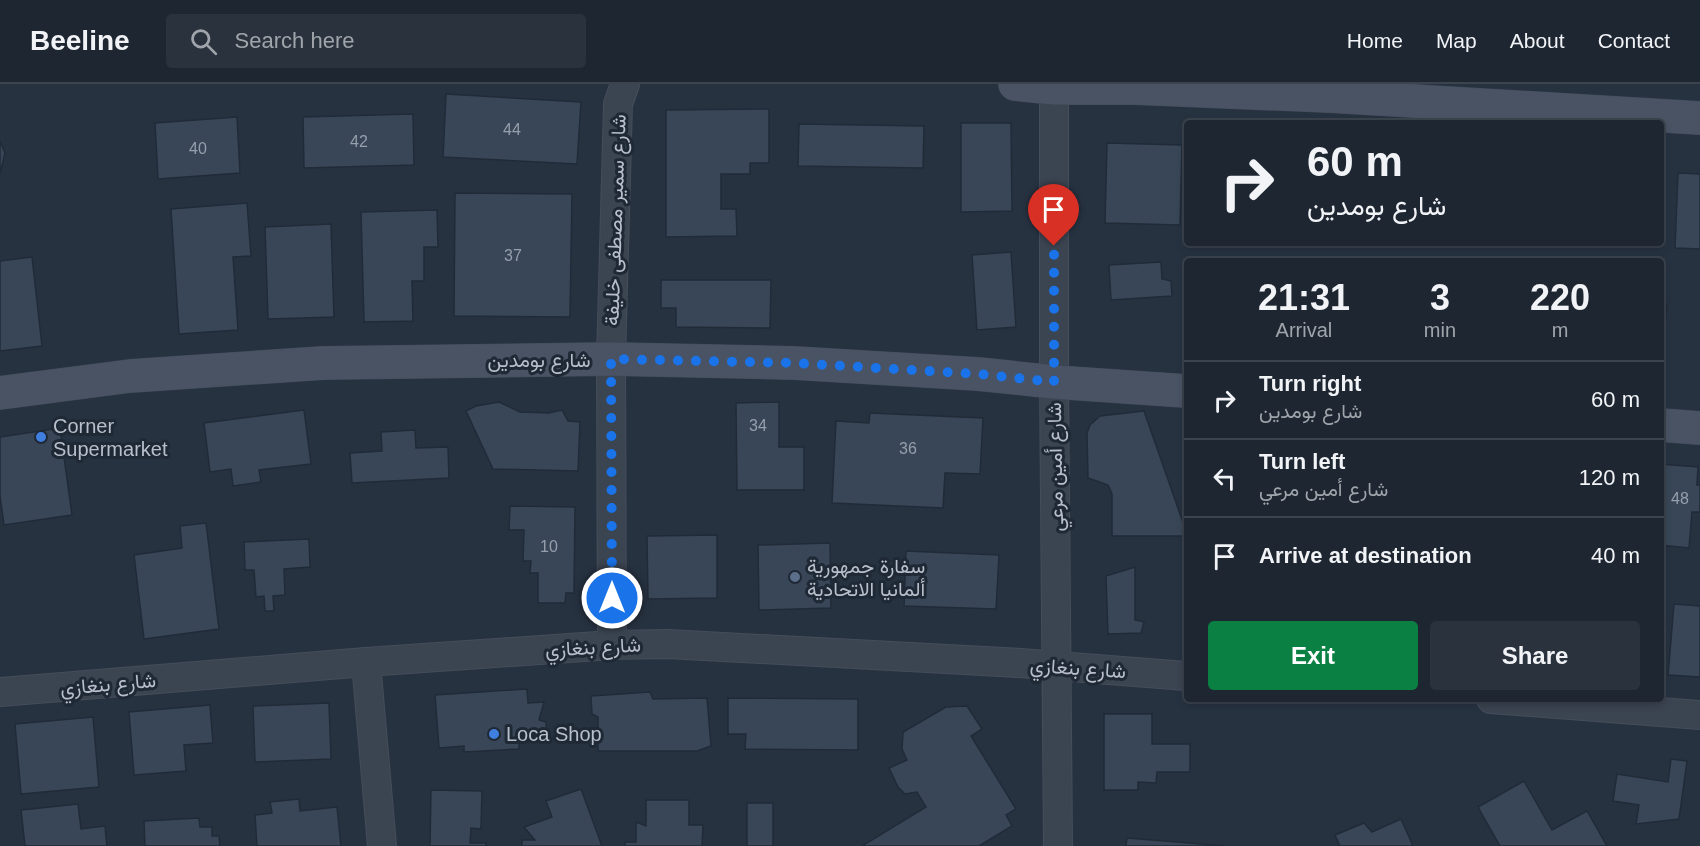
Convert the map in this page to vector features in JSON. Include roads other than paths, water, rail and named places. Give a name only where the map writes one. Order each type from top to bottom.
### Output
[{"type":"street","name":"شارع سمير مصطفى خليفة","points":[[612,645],[611,359],[618,104],[625,84]]},
{"type":"street","points":[[1015,84],[1054,88],[1135,88],[1330,96],[1700,118]]},
{"type":"street","name":"شارع أمين مرعي","points":[[1054,88],[1058,846]]},
{"type":"street","name":"شارع بومدين","points":[[0,393],[130,376],[323,363],[611,359],[794,363],[978,374],[1184,391]]},
{"type":"street","points":[[1664,425],[1700,428]]},
{"type":"street","name":"شارع بنغازي","points":[[0,692],[366,662],[612,645],[668,644],[1057,666],[1184,676]]},
{"type":"street","points":[[366,662],[382,846]]},
{"type":"street","points":[[1530,702],[1700,715]]},
{"type":"place","name":"Corner Supermarket","points":[[41,437]]},
{"type":"place","name":"سفارة جمهورية ألمانيا الاتحادية","points":[[795,577]]},
{"type":"place","name":"Loca Shop","points":[[494,734]]}]
